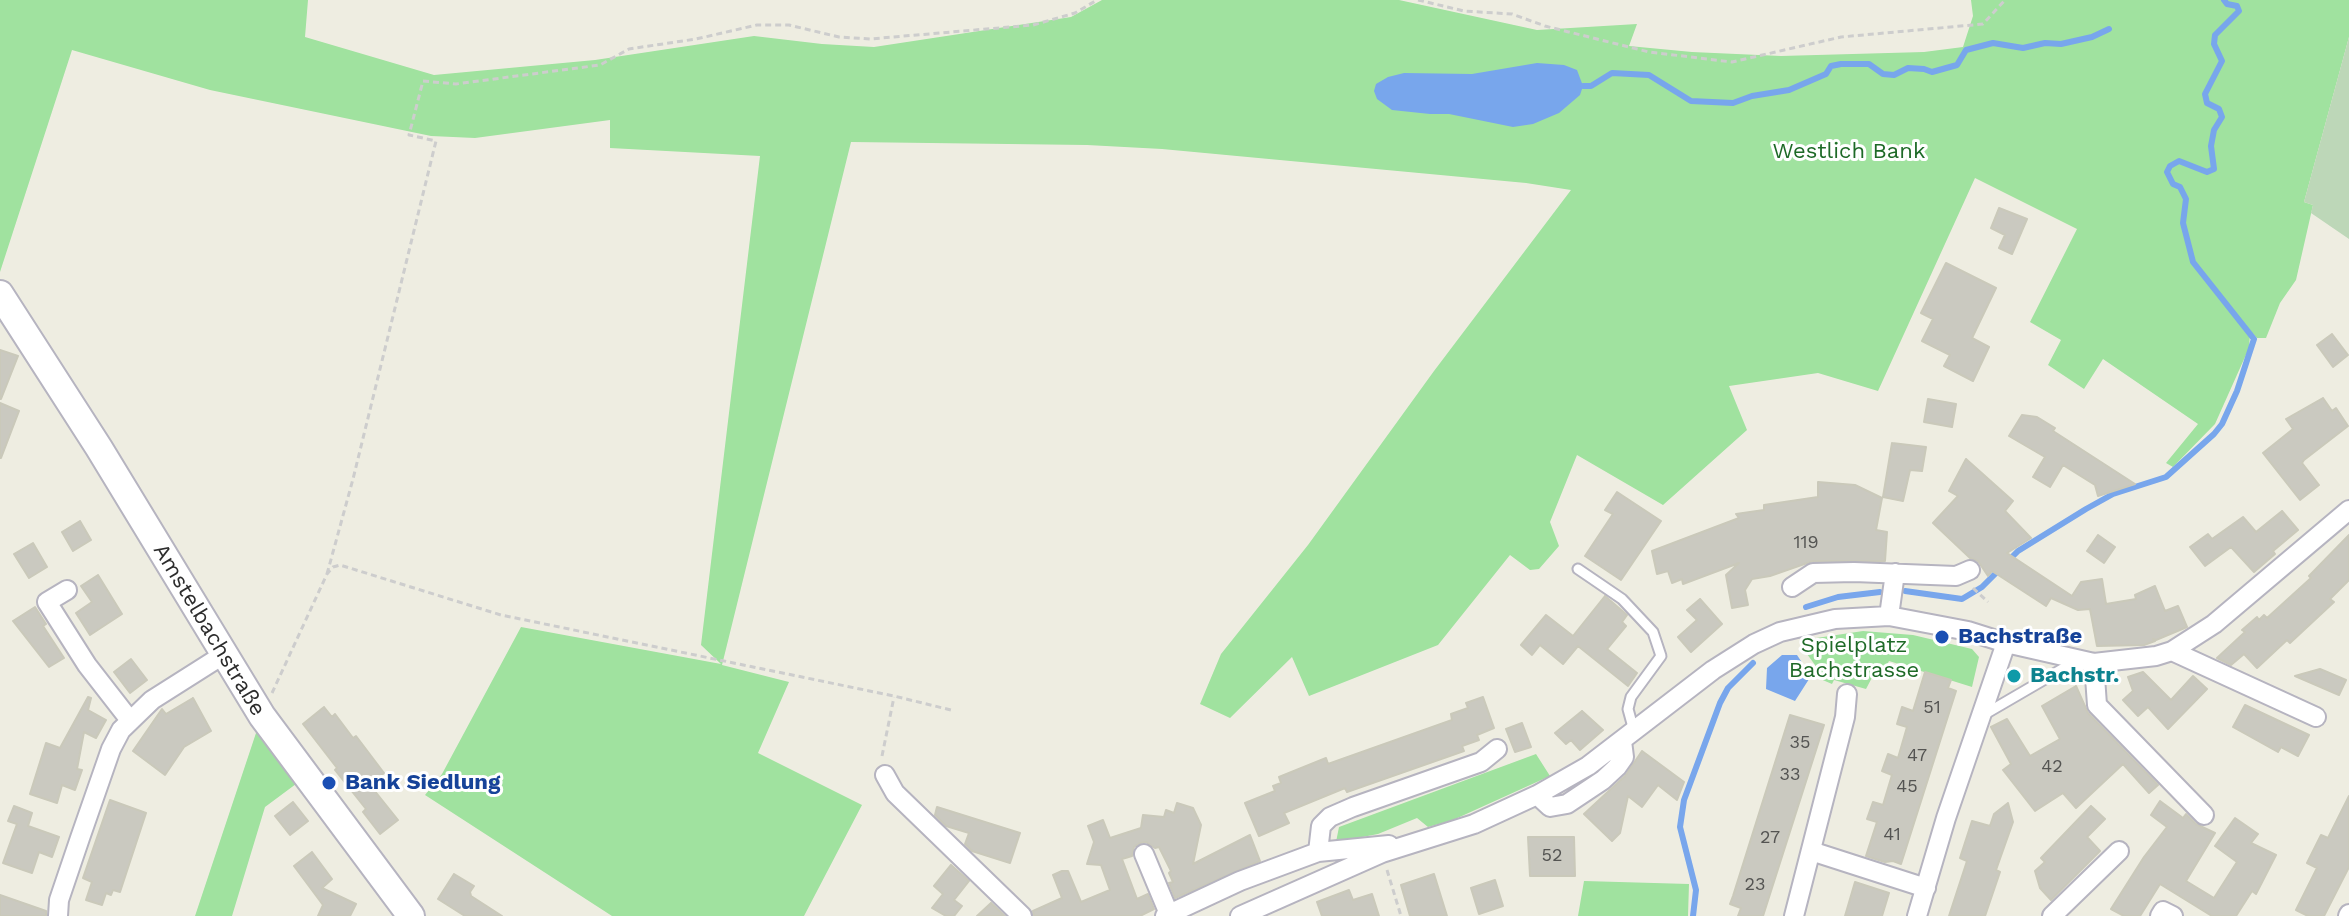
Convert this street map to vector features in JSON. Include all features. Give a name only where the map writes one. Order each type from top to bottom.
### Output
[{"type":"street","name":"Amstelbachstraße","points":[[0,294],[99,448],[262,716],[411,916]]},
{"type":"street","points":[[1792,587],[1813,573],[1892,593],[1968,631],[2006,643],[2087,661],[2137,660],[2172,651],[2214,624],[2349,510]]},
{"type":"street","points":[[1240,916],[1382,853],[1474,824],[1537,795],[1550,807],[1567,804],[1617,767],[1624,757],[1628,736],[1713,670],[1768,637],[1892,593],[1956,576],[1971,579]]},
{"type":"street","points":[[67,590],[47,602],[87,665],[129,719]]},
{"type":"street","points":[[1917,916],[1946,818],[2006,643]]},
{"type":"street","points":[[2172,651],[2316,717]]},
{"type":"street","points":[[58,916],[59,900],[111,749],[129,719],[152,700],[223,655]]},
{"type":"street","points":[[2087,661],[2097,705],[2204,815]]},
{"type":"street","points":[[1794,916],[1845,717],[1847,694]]},
{"type":"street","points":[[1318,852],[1321,826],[1330,817],[1481,762],[1497,749]]},
{"type":"street","points":[[885,775],[895,793],[1022,916]]},
{"type":"street","points":[[1144,854],[1167,915],[1240,881],[1318,852],[1383,844],[1400,846]]},
{"type":"street","points":[[1811,851],[1926,888]]},
{"type":"street","points":[[2052,916],[2119,851]]},
{"type":"street","points":[[2160,916],[2163,911],[2173,916]]},
{"type":"lane","points":[[1578,569],[1622,599],[1653,632],[1661,656],[1631,697],[1628,736]]},
{"type":"lane","points":[[1982,716],[2087,661]]},
{"type":"path","points":[[262,716],[327,574],[353,479],[436,141],[409,135],[423,81],[456,84],[600,65],[629,49],[767,24],[789,25],[858,39],[1033,25],[1075,13],[1097,0]]},
{"type":"path","points":[[1418,0],[1464,11],[1512,14],[1545,26],[1649,52],[1732,62],[1841,37],[1983,24],[2005,0]]},
{"type":"path","points":[[327,574],[340,565],[501,615],[951,710]]},
{"type":"path","points":[[1971,579],[1978,593],[1988,602]]},
{"type":"path","points":[[885,775],[882,760],[894,696]]},
{"type":"path","points":[[1382,853],[1401,916]]},
{"type":"green space","name":"Westlich Bank","points":[[0,0],[308,0],[305,37],[434,75],[595,60],[754,36],[874,47],[1071,17],[1102,0],[1399,0],[1537,30],[1637,24],[1629,46],[1781,56],[1924,52],[1963,47],[1973,16],[1971,0],[2349,0],[2349,37],[2304,202],[2313,205],[2296,280],[2280,303],[2266,338],[2257,338],[2225,303],[2250,334],[2249,348],[2215,424],[2173,467],[2166,463],[2198,424],[2103,359],[2084,389],[2048,365],[2061,340],[2030,322],[2077,229],[1975,178],[1878,391],[1818,373],[1729,386],[1747,430],[1663,505],[1577,455],[1550,522],[1559,546],[1539,569],[1530,570],[1510,555],[1438,645],[1309,696],[1292,657],[1230,718],[1200,704],[1221,654],[1308,545],[1571,190],[1526,183],[1162,149],[851,142],[722,665],[789,682],[758,753],[862,805],[804,916],[612,916],[425,795],[442,774],[521,627],[721,664],[701,645],[760,156],[610,148],[610,120],[475,138],[431,136],[210,90],[72,50],[0,272]]},
{"type":"green space","points":[[2349,37],[2349,239],[2311,213],[2313,205],[2304,202]]},
{"type":"green space","name":"Spielplatz Bachstrasse","points":[[1863,631],[1913,635],[1972,649],[1979,657],[1972,687],[1889,661],[1884,671],[1876,670],[1866,689],[1834,680],[1832,684],[1818,678],[1803,640]]},
{"type":"green space","points":[[258,727],[296,784],[265,807],[232,916],[195,916]]},
{"type":"green space","points":[[1536,754],[1550,776],[1453,820],[1428,827],[1417,818],[1378,834],[1336,842],[1339,827]]},
{"type":"green space","points":[[1584,881],[1689,884],[1688,916],[1578,916]]},
{"type":"water","points":[[1537,63],[1564,65],[1577,70],[1583,86],[1580,95],[1559,113],[1533,124],[1513,127],[1449,114],[1392,110],[1377,99],[1374,91],[1376,84],[1404,73],[1472,74]]},
{"type":"water","points":[[1782,655],[1797,655],[1811,676],[1795,701],[1766,689],[1767,668]]},
{"type":"building","points":[[1999,208],[2027,219],[2012,254],[1999,248],[2005,235],[1991,228]]},
{"type":"building","points":[[1946,263],[1996,288],[1972,338],[1989,347],[1973,381],[1944,366],[1950,355],[1922,341],[1933,319],[1921,313]]},
{"type":"building","points":[[2332,334],[2348,355],[2333,367],[2317,345]]},
{"type":"building","points":[[0,350],[18,356],[1,399],[0,399]]},
{"type":"building","points":[[2323,398],[2332,411],[2336,408],[2348,426],[2302,463],[2319,485],[2300,500],[2263,453],[2293,429],[2286,419]]},
{"type":"building","points":[[1928,399],[1956,404],[1952,427],[1924,422]]},
{"type":"building","points":[[0,403],[19,411],[1,458],[0,458]]},
{"type":"building","points":[[2022,415],[2037,417],[2055,428],[2053,431],[2135,484],[2098,496],[2095,485],[2063,465],[2050,487],[2033,477],[2045,457],[2009,436]]},
{"type":"building","points":[[1892,443],[1926,447],[1922,471],[1910,470],[1903,501],[1883,497]]},
{"type":"building","points":[[1966,459],[2013,501],[2005,511],[2031,538],[2007,553],[2072,596],[2081,582],[2102,579],[2106,604],[2136,599],[2135,595],[2155,586],[2165,611],[2178,606],[2187,627],[2144,645],[2097,646],[2090,609],[2078,610],[2051,598],[2046,606],[1992,571],[1988,576],[1978,561],[1970,558],[1933,523],[1958,496],[1949,491]]},
{"type":"building","points":[[1818,482],[1855,485],[1882,498],[1876,530],[1887,532],[1885,561],[1813,561],[1752,579],[1745,590],[1748,605],[1732,608],[1726,575],[1739,563],[1683,584],[1682,579],[1672,583],[1668,571],[1657,574],[1652,551],[1739,518],[1736,514],[1764,510],[1764,505],[1818,497]]},
{"type":"building","points":[[1617,492],[1661,521],[1621,580],[1585,556],[1613,514],[1605,510]]},
{"type":"building","points":[[2282,511],[2298,530],[2254,572],[2231,547],[2205,566],[2190,547],[2208,534],[2212,539],[2243,517],[2256,532]]},
{"type":"building","points":[[80,521],[91,540],[73,551],[62,532]]},
{"type":"building","points":[[2098,535],[2115,547],[2104,563],[2087,551]]},
{"type":"building","points":[[2349,535],[2349,580],[2330,599],[2334,602],[2290,643],[2287,640],[2257,668],[2244,654],[2231,665],[2217,658],[2257,617],[2259,620],[2264,615],[2267,618],[2311,578],[2309,576]]},
{"type":"building","points":[[33,543],[47,567],[29,578],[14,554]]},
{"type":"building","points":[[98,575],[122,614],[90,635],[76,613],[92,602],[81,586]]},
{"type":"building","points":[[1605,596],[1627,615],[1622,622],[1626,626],[1607,649],[1637,673],[1628,686],[1578,646],[1563,664],[1540,645],[1532,655],[1521,645],[1546,615],[1573,636]]},
{"type":"building","points":[[1700,599],[1722,624],[1691,652],[1678,637],[1697,620],[1687,610]]},
{"type":"building","points":[[35,607],[46,624],[43,626],[64,658],[49,667],[13,621]]},
{"type":"building","points":[[131,659],[147,680],[130,693],[114,672]]},
{"type":"building","points":[[2320,669],[2346,680],[2339,695],[2295,676]]},
{"type":"building","points":[[1925,672],[1951,680],[1948,688],[1956,691],[1901,864],[1885,862],[1866,856],[1877,822],[1867,819],[1873,802],[1883,805],[1892,775],[1882,771],[1888,754],[1898,758],[1907,727],[1897,724],[1902,707],[1913,711]]},
{"type":"building","points":[[2143,672],[2171,700],[2193,676],[2207,689],[2168,729],[2148,707],[2138,716],[2123,700],[2133,691],[2128,677]]},
{"type":"building","points":[[2076,686],[2088,713],[2158,785],[2149,793],[2123,764],[2076,808],[2063,793],[2035,811],[2003,770],[2011,764],[1991,727],[2007,719],[2030,756],[2060,739],[2042,706]]},
{"type":"building","points":[[88,697],[91,698],[88,710],[106,720],[96,738],[84,732],[77,769],[82,770],[75,790],[62,785],[57,803],[30,794],[46,743],[60,748]]},
{"type":"building","points":[[1483,697],[1494,728],[1477,735],[1479,740],[1462,746],[1464,751],[1347,792],[1345,788],[1284,813],[1289,823],[1259,836],[1245,803],[1275,791],[1273,786],[1281,783],[1279,777],[1326,758],[1328,764],[1452,720],[1451,714],[1468,708],[1466,703]]},
{"type":"building","points":[[193,698],[211,731],[184,747],[165,775],[133,751],[162,709],[166,714]]},
{"type":"building","points":[[2245,705],[2309,735],[2298,756],[2281,747],[2278,752],[2233,727]]},
{"type":"building","points":[[324,707],[332,717],[335,714],[353,738],[356,736],[384,773],[370,785],[398,820],[380,834],[363,812],[366,809],[303,724]]},
{"type":"building","points":[[1582,711],[1603,730],[1580,750],[1571,740],[1566,744],[1555,733]]},
{"type":"building","points":[[1790,715],[1824,725],[1763,916],[1738,916],[1741,908],[1730,904]]},
{"type":"building","points":[[1522,723],[1531,747],[1515,752],[1506,729]]},
{"type":"building","points":[[1642,751],[1684,782],[1677,800],[1658,785],[1642,807],[1628,796],[1620,833],[1612,841],[1584,814],[1625,776]]},
{"type":"building","points":[[2349,796],[2349,867],[2324,916],[2308,916],[2296,910],[2317,868],[2307,863],[2321,835],[2328,838]]},
{"type":"building","points":[[110,800],[146,813],[120,892],[113,890],[111,895],[106,893],[102,905],[86,900],[92,882],[83,878]]},
{"type":"building","points":[[2160,801],[2183,818],[2186,814],[2196,824],[2215,833],[2186,881],[2214,898],[2237,862],[2215,846],[2235,818],[2258,834],[2251,843],[2276,855],[2256,894],[2252,891],[2236,916],[2212,916],[2160,884],[2140,916],[2124,916],[2111,909],[2167,827],[2151,815]]},
{"type":"building","points":[[293,802],[308,821],[290,835],[275,816]]},
{"type":"building","points":[[1177,803],[1193,808],[1201,825],[1193,864],[1250,835],[1260,861],[1175,898],[1169,883],[1173,882],[1171,871],[1159,847],[1140,843],[1134,847],[1132,856],[1122,859],[1137,899],[1148,894],[1154,909],[1140,916],[1034,916],[1033,911],[1062,898],[1053,875],[1062,871],[1068,871],[1081,902],[1110,890],[1101,865],[1087,864],[1094,842],[1088,826],[1103,820],[1110,838],[1141,828],[1143,815],[1164,817],[1166,810],[1174,813]]},
{"type":"building","points":[[2008,803],[2013,822],[1996,870],[2000,872],[1985,916],[1949,916],[1967,861],[1960,858],[1972,821],[1990,826],[1994,814]]},
{"type":"building","points":[[14,806],[32,813],[28,826],[59,837],[52,857],[39,852],[32,873],[3,863],[17,824],[8,821]]},
{"type":"building","points":[[2091,806],[2105,819],[2087,837],[2100,851],[2051,900],[2040,888],[2035,871],[2045,862],[2041,858]]},
{"type":"building","points":[[937,807],[1020,833],[1010,863],[972,851],[965,844],[969,833],[946,826],[935,815]]},
{"type":"building","points":[[1528,837],[1574,837],[1575,876],[1530,876]]},
{"type":"building","points":[[312,852],[332,879],[322,888],[356,904],[350,916],[318,916],[323,905],[294,866]]},
{"type":"building","points":[[951,865],[969,881],[954,900],[962,906],[954,916],[946,916],[932,908],[943,894],[934,886]]},
{"type":"building","points":[[454,874],[474,886],[471,896],[502,916],[465,916],[438,899]]},
{"type":"building","points":[[1434,874],[1447,916],[1410,916],[1401,885]]},
{"type":"building","points":[[1495,880],[1503,906],[1479,914],[1471,888]]},
{"type":"building","points":[[1855,882],[1889,893],[1882,916],[1845,916]]},
{"type":"building","points":[[1349,890],[1353,900],[1372,894],[1379,916],[1322,916],[1317,902]]},
{"type":"building","points":[[0,895],[46,911],[46,916],[0,916]]},
{"type":"building","points":[[991,903],[1005,916],[977,916]]},
{"type":"waterway","points":[[2007,562],[2018,551],[2113,494],[2166,477],[2214,434],[2237,391],[2254,339],[2193,262],[2183,223],[2186,199],[2167,172],[2179,161],[2207,172],[2214,169],[2211,146],[2214,130],[2222,117],[2219,109],[2207,103],[2205,94],[2222,61],[2214,44],[2215,35],[2239,11],[2237,6],[2224,0]]},
{"type":"waterway","points":[[1583,86],[1591,86],[1612,73],[1649,75],[1691,101],[1733,103],[1752,96],[1789,90],[1826,74],[1831,66],[1841,64],[1869,64],[1883,74],[1894,75],[1908,68],[1932,72],[1957,65],[1966,50],[1993,43],[2023,48],[2045,43],[2061,44],[2092,37],[2109,29]]},
{"type":"waterway","points":[[1905,591],[1962,599],[1982,587],[1999,570]]},
{"type":"waterway","points":[[1806,607],[1838,597],[1880,592]]},
{"type":"waterway","points":[[1693,916],[1696,890],[1680,827],[1684,800],[1720,703],[1728,688],[1753,663]]},
{"type":"place","name":"Bachstraße","points":[[1942,637]]},
{"type":"place","name":"Bachstr.","points":[[2014,676]]},
{"type":"place","name":"Bank Siedlung","points":[[329,783]]}]
